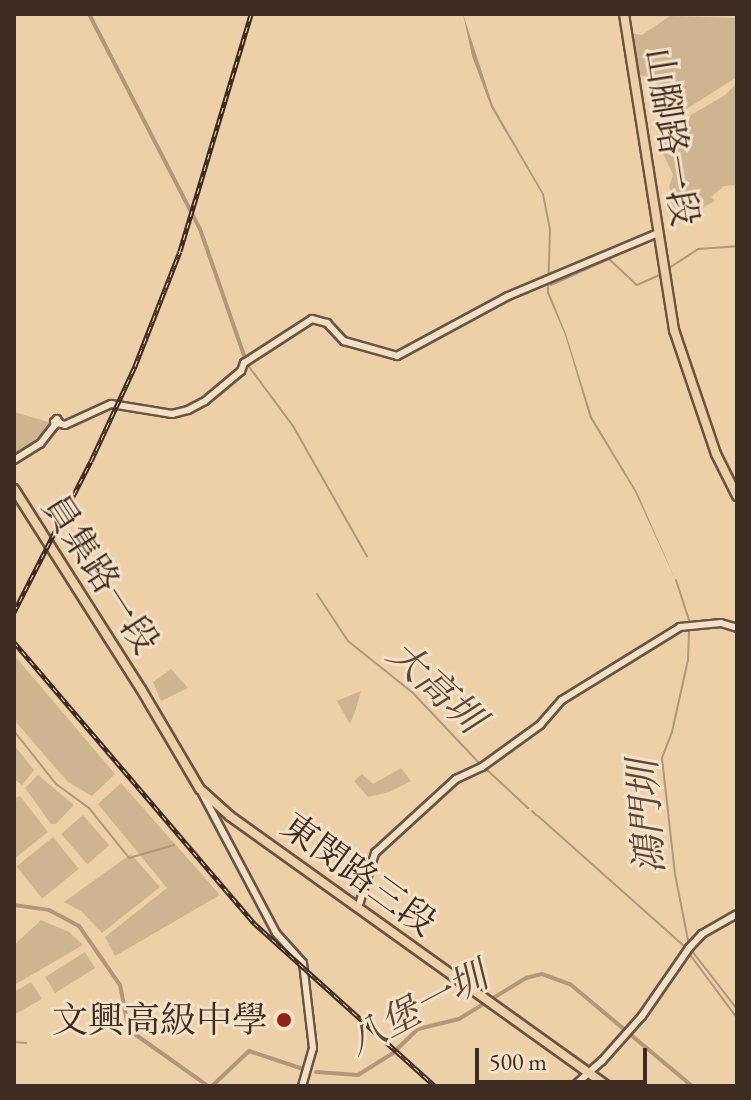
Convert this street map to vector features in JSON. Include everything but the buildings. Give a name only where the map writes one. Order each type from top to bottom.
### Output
[{"type":"main road","name":"山腳路一段","points":[[624,14],[672,324],[716,454],[737,496]]},
{"type":"main road","name":"員集路一段","points":[[14,489],[141,689],[200,789]]},
{"type":"main road","name":"東閔路三段","points":[[200,789],[230,816],[607,1086]]},
{"type":"street","points":[[14,460],[40,444],[57,424],[65,425],[111,404],[172,414],[188,410],[205,401],[241,371],[246,361],[314,319],[327,323],[344,341],[397,356],[508,296],[550,281],[616,248],[658,233]]},
{"type":"street","points":[[358,908],[375,853],[456,779],[483,766],[540,725],[562,700],[674,630],[721,623],[737,628]]},
{"type":"street","points":[[200,789],[276,933],[303,963],[312,1060],[300,1086]]},
{"type":"street","points":[[574,1086],[628,1032],[688,948],[737,914]]},
{"type":"street","points":[[296,954],[302,972],[310,1048],[306,1071]]},
{"type":"shaded area","points":[[463,14],[493,106],[544,194],[551,230],[549,292],[566,334],[592,417],[637,492],[676,581],[635,492],[590,418],[565,335],[547,293],[549,230],[542,194],[491,107],[472,56]]},
{"type":"shaded area","points":[[670,16],[737,18],[737,77],[685,110],[671,101],[653,80],[638,74],[631,33],[642,35]]},
{"type":"shaded area","points":[[737,83],[737,185],[724,186],[711,197],[715,201],[680,220],[671,202],[675,198],[669,187],[673,175],[655,136],[725,95]]},
{"type":"shaded area","points":[[14,412],[55,424],[51,433],[14,460]]},
{"type":"shaded area","points":[[14,655],[115,774],[92,796],[68,782],[14,720]]},
{"type":"shaded area","points":[[171,669],[188,688],[161,701],[153,682]]},
{"type":"shaded area","points":[[361,691],[356,709],[350,724],[337,701]]},
{"type":"shaded area","points":[[14,745],[34,770],[22,785],[14,779]]},
{"type":"shaded area","points":[[401,768],[411,781],[389,792],[368,797],[354,781],[362,774],[373,784]]},
{"type":"shaded area","points":[[38,775],[74,805],[56,824],[51,824],[25,788]]},
{"type":"shaded area","points":[[121,783],[220,895],[115,956],[105,937],[167,888],[98,804]]},
{"type":"shaded area","points":[[20,796],[48,832],[14,859],[14,799]]},
{"type":"shaded area","points":[[83,815],[109,845],[87,864],[61,834]]},
{"type":"shaded area","points":[[53,837],[79,869],[42,898],[16,867]]},
{"type":"shaded area","points":[[131,854],[160,887],[102,933],[81,911],[64,902]]},
{"type":"shaded area","points":[[41,920],[69,932],[83,945],[14,985],[14,945]]},
{"type":"shaded area","points":[[85,952],[95,968],[55,993],[45,977]]},
{"type":"shaded area","points":[[31,982],[42,999],[14,1015],[14,992]]},
{"type":"waterway","points":[[89,14],[200,229],[246,361]]},
{"type":"waterway","points":[[669,268],[698,249],[737,246]]},
{"type":"waterway","points":[[551,285],[609,259],[637,285],[662,274]]},
{"type":"waterway","points":[[247,364],[293,426],[367,556]]},
{"type":"waterway","name":"鴻門圳","points":[[676,580],[690,623]]},
{"type":"waterway","name":"大高圳","points":[[317,594],[348,641],[412,692],[480,764]]},
{"type":"waterway","name":"鴻門圳","points":[[689,630],[688,660],[672,732],[662,758],[675,874],[689,945]]},
{"type":"waterway","points":[[14,731],[56,784],[89,808],[129,858],[174,845]]},
{"type":"waterway","name":"大高圳","points":[[485,768],[528,808]]},
{"type":"waterway","name":"大高圳","points":[[532,811],[536,815]]},
{"type":"waterway","name":"大高圳","points":[[538,816],[685,947]]},
{"type":"waterway","name":"八堡一圳","points":[[14,905],[49,910],[79,926],[120,985],[129,1030],[208,1086]]},
{"type":"waterway","name":"鴻門圳","points":[[692,951],[737,1009]]},
{"type":"waterway","name":"大高圳","points":[[688,952],[737,1018]]},
{"type":"waterway","name":"八堡一圳","points":[[316,1072],[358,1075],[392,1054],[418,1029],[459,1019],[526,978],[542,974],[570,984],[692,1086]]},
{"type":"waterway","points":[[14,1042],[26,1043]]},
{"type":"waterway","name":"八堡一圳","points":[[212,1086],[249,1051],[303,1069]]},
{"type":"railway","points":[[14,612],[91,461],[135,366],[180,251],[251,14]]},
{"type":"railway","points":[[14,642],[254,923],[435,1086]]},
{"type":"place","name":"文興高級中學","points":[[284,1020]]}]
